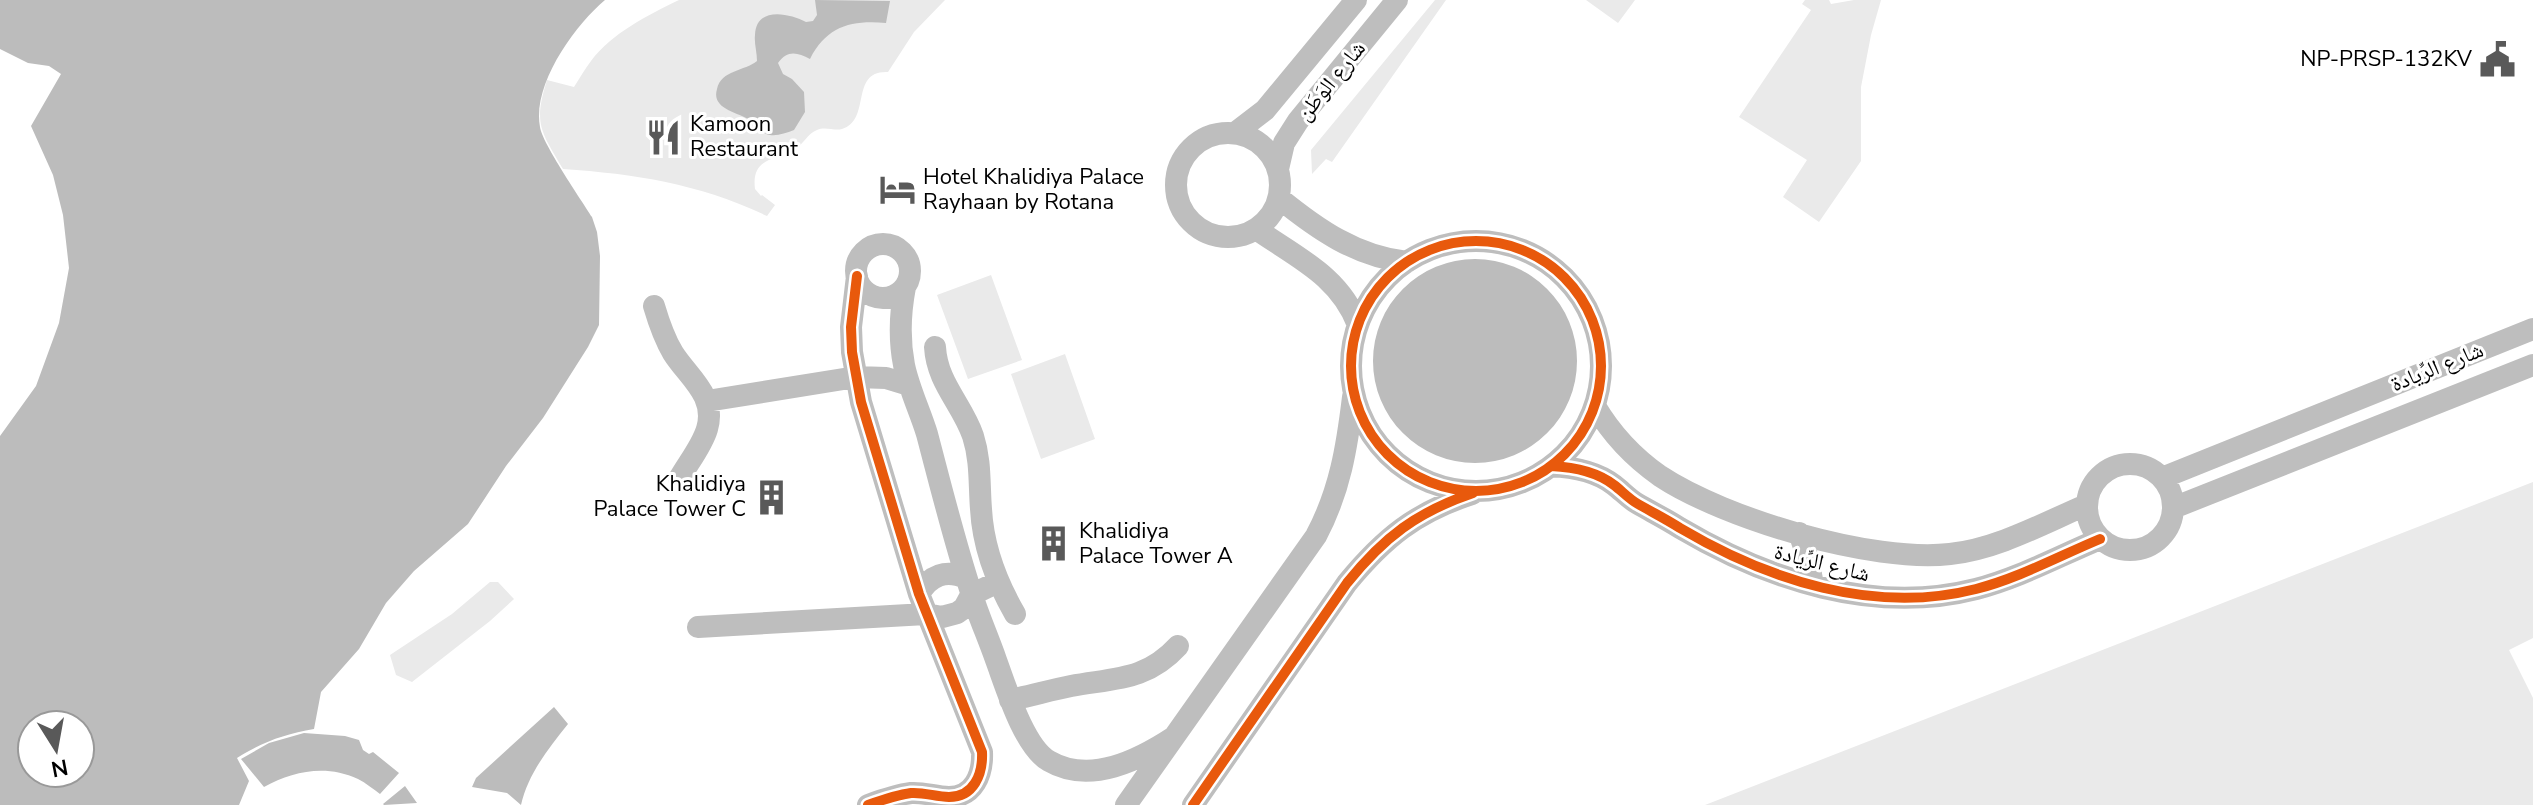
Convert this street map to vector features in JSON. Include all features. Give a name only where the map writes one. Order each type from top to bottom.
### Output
[{"type":"street","name":"شارع الوَطَن","points":[[1235,133],[1265,110],[1356,0]]},
{"type":"street","name":"شارع الوَطَن","points":[[1278,169],[1284,143],[1298,121],[1397,0]]},
{"type":"street","points":[[1235,133],[1249,137],[1272,156],[1278,169],[1281,184],[1279,198],[1266,221],[1256,229],[1236,236],[1211,234],[1189,219],[1181,207],[1176,180],[1180,166],[1196,144],[1208,137],[1235,133]]},
{"type":"street","points":[[1279,198],[1342,243],[1375,257],[1407,262]]},
{"type":"street","points":[[1256,229],[1334,284],[1346,299],[1358,325]]},
{"type":"street","points":[[1193,805],[1347,583],[1372,552],[1406,524],[1425,513],[1480,491],[1518,483],[1551,466],[1578,439],[1595,406],[1602,361],[1599,338],[1581,297],[1549,264],[1527,252],[1503,244],[1478,241],[1429,251],[1407,262],[1386,280],[1370,301],[1358,325],[1352,347],[1351,371],[1361,417],[1374,439],[1400,465],[1432,483],[1456,490],[1480,491]]},
{"type":"street","points":[[868,805],[910,793],[949,797],[964,793],[977,783],[982,768],[982,752],[923,604],[856,377],[851,327],[856,267],[872,247],[889,245],[897,248],[908,261],[910,270],[900,326],[902,355],[969,586],[1010,700],[1032,742],[1046,760],[1067,769],[1090,770],[1131,761],[1174,737]]},
{"type":"street","points":[[857,276],[865,291],[881,298],[891,297],[905,287]]},
{"type":"street","points":[[654,306],[670,349],[699,385],[707,401],[708,428],[679,479]]},
{"type":"street","name":"شارع الرِّيادة","points":[[2162,478],[2533,329]]},
{"type":"street","points":[[935,347],[938,369],[966,420],[977,454],[982,526],[998,582],[1015,614]]},
{"type":"street","name":"شارع الرِّيادة","points":[[2173,508],[2533,365]]},
{"type":"street","points":[[707,401],[856,377],[886,378],[913,394],[947,390]]},
{"type":"street","points":[[1126,805],[1305,554],[1325,518],[1341,475],[1354,394]]},
{"type":"street","name":"شارع الرِّيادة","points":[[1595,406],[1621,444],[1659,475],[1722,506],[1799,533],[1890,554],[1952,554],[1998,542],[2086,505]]},
{"type":"street","points":[[2138,464],[2162,478],[2170,492],[2173,508],[2167,529],[2152,544],[2141,549],[2119,549],[2100,539],[2089,523],[2086,505],[2096,479],[2115,466],[2138,464]]},
{"type":"street","name":"شارع الرِّيادة","points":[[1551,466],[1601,477],[1638,504],[1747,563],[1813,585],[1893,599],[1934,597],[1999,581],[2100,539]]},
{"type":"street","points":[[1799,533],[1813,585]]},
{"type":"street","points":[[923,604],[930,579],[939,575],[958,574],[969,586]]},
{"type":"street","points":[[969,586],[998,582]]},
{"type":"street","points":[[698,627],[923,604],[942,617],[964,608],[969,586]]},
{"type":"street","points":[[1010,700],[1139,674],[1161,662],[1178,646]]},
{"type":"shaded area","points":[[0,0],[605,0],[581,25],[558,58],[542,93],[539,111],[542,135],[592,217],[597,232],[600,256],[599,325],[543,418],[506,466],[468,524],[414,571],[386,603],[359,649],[321,692],[314,729],[274,739],[237,758],[249,781],[239,805],[0,805],[0,436],[36,386],[59,323],[69,268],[63,215],[53,175],[31,126],[61,74],[49,66],[28,63],[0,49]]},
{"type":"shaded area","points":[[679,0],[945,0],[914,32],[888,72],[869,79],[851,124],[842,129],[817,130],[794,150],[761,166],[757,171],[755,189],[775,205],[767,216],[717,196],[667,182],[563,169],[545,136],[540,107],[547,80],[574,87],[591,61],[609,42]]},
{"type":"shaded area","points":[[815,0],[890,1],[886,23],[851,24],[832,32],[810,59],[792,54],[781,59],[778,63],[783,74],[804,92],[805,112],[794,130],[779,135],[767,134],[750,120],[721,105],[716,96],[719,83],[728,74],[757,61],[755,35],[761,19],[774,14],[813,21],[817,15]]},
{"type":"shaded area","points":[[1435,0],[1446,0],[1332,162],[1326,159],[1312,174],[1311,150]]},
{"type":"shaded area","points":[[1586,0],[1635,0],[1618,23]]},
{"type":"shaded area","points":[[1805,0],[1829,0],[1831,4],[1881,0],[1861,87],[1861,161],[1819,222],[1783,197],[1807,160],[1739,117],[1811,10],[1802,4]]},
{"type":"shaded area","points":[[1475,259],[1514,267],[1547,289],[1569,322],[1577,361],[1569,400],[1547,433],[1514,455],[1475,463],[1436,455],[1403,433],[1381,400],[1373,361],[1381,322],[1403,289],[1436,267]]},
{"type":"shaded area","points":[[991,275],[1022,360],[968,379],[937,295]]},
{"type":"shaded area","points":[[1065,354],[1095,439],[1041,459],[1011,374]]},
{"type":"shaded area","points":[[2533,482],[2533,638],[2509,650],[2533,698],[2533,805],[1705,805]]},
{"type":"shaded area","points":[[490,582],[498,582],[514,599],[412,682],[396,675],[390,655],[452,614]]},
{"type":"shaded area","points":[[554,707],[568,724],[534,772],[521,805],[507,793],[472,787],[476,778]]},
{"type":"shaded area","points":[[304,733],[359,740],[363,750],[369,754],[373,752],[399,773],[380,794],[346,774],[322,771],[298,773],[264,787],[241,759],[269,743]]},
{"type":"shaded area","points":[[405,786],[417,803],[383,804]]},
{"type":"cycle path","points":[[1476,241],[1524,251],[1545,262],[1564,278],[1580,297],[1591,318],[1601,366],[1591,414],[1580,435],[1564,454],[1545,470],[1524,481],[1476,491],[1428,481],[1407,470],[1388,454],[1372,435],[1361,414],[1351,366],[1361,318],[1372,297],[1388,278],[1407,262],[1428,251],[1476,241]]},
{"type":"cycle path","points":[[857,276],[851,327],[861,402],[919,594],[982,752],[979,776],[965,793],[949,797],[911,793],[868,805]]},
{"type":"cycle path","points":[[1551,466],[1600,476],[1638,504],[1749,563],[1823,588],[1861,595],[1899,598],[1938,596],[1976,589],[2023,573],[2100,539]]},
{"type":"cycle path","points":[[1193,805],[1347,583],[1374,552],[1418,518],[1473,493]]},
{"type":"place","name":"NP-PRSP-132KV","points":[[2498,59]]},
{"type":"place","name":"Kamoon Restaurant","points":[[664,137]]},
{"type":"place","name":"Hotel Khalidiya Palace Rayhaan by Rotana","points":[[897,190]]},
{"type":"place","name":"Khalidiya Palace Tower C","points":[[772,497]]},
{"type":"place","name":"Khalidiya Palace Tower A","points":[[1053,544]]}]
